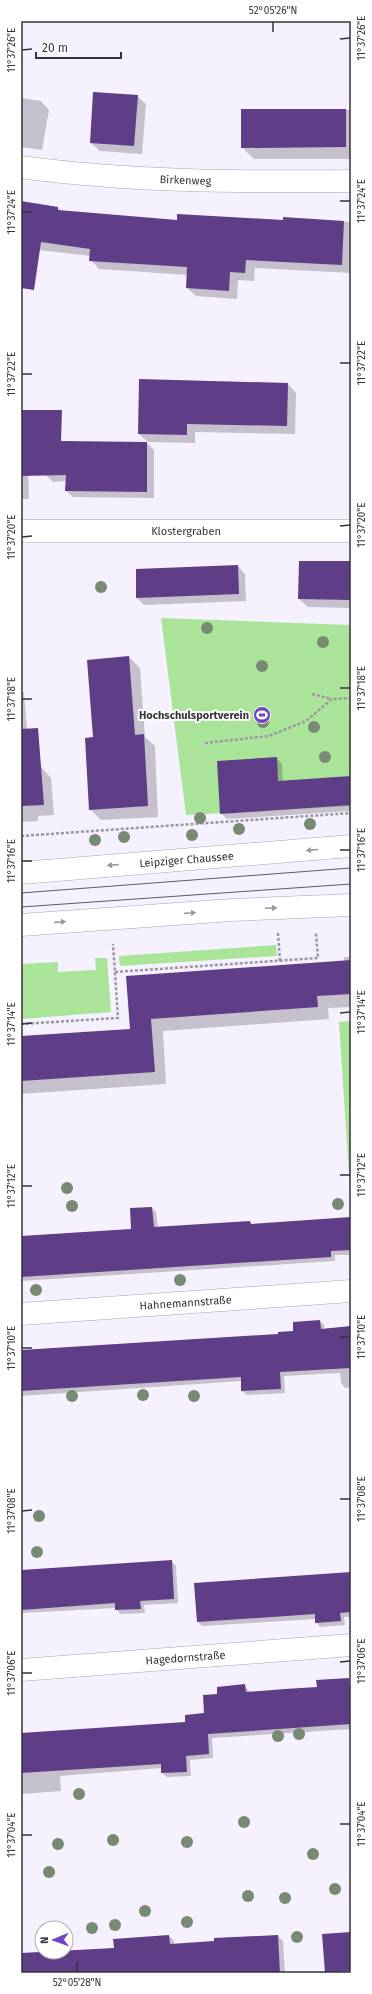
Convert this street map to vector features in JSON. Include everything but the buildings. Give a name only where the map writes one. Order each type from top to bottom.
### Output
[{"type":"street","name":"Birkenweg","points":[[21,167],[69,174],[140,179],[262,182],[351,180]]},
{"type":"street","name":"Klostergraben","points":[[21,531],[351,531]]},
{"type":"street","name":"Leipziger Chaussee","points":[[21,873],[351,846]]},
{"type":"street","points":[[21,925],[232,910],[351,905]]},
{"type":"street","name":"Hahnemannstraße","points":[[21,1314],[351,1291]]},
{"type":"street","name":"Hagedornstraße","points":[[21,1670],[351,1645]]},
{"type":"path","points":[[312,694],[332,699],[351,698]]},
{"type":"path","points":[[206,743],[269,736],[306,721],[332,699]]},
{"type":"path","points":[[21,836],[351,813]]},
{"type":"path","points":[[278,928],[280,961]]},
{"type":"path","points":[[115,972],[318,958],[316,932]]},
{"type":"path","points":[[21,1024],[118,1018],[112,940]]},
{"type":"green space","name":"Hochschulsportverein","points":[[161,618],[351,625],[351,806],[186,815]]},
{"type":"green space","points":[[276,945],[277,956],[120,966],[119,956]]},
{"type":"green space","points":[[95,958],[107,958],[111,1012],[21,1019],[21,964],[58,962],[58,972],[96,970]]},
{"type":"green space","points":[[351,1021],[351,1205],[339,1022]]},
{"type":"tram line","points":[[21,893],[351,868]]},
{"type":"tram line","points":[[21,907],[351,884]]},
{"type":"place","name":"Hochschulsportverein","points":[[262,715]]}]
